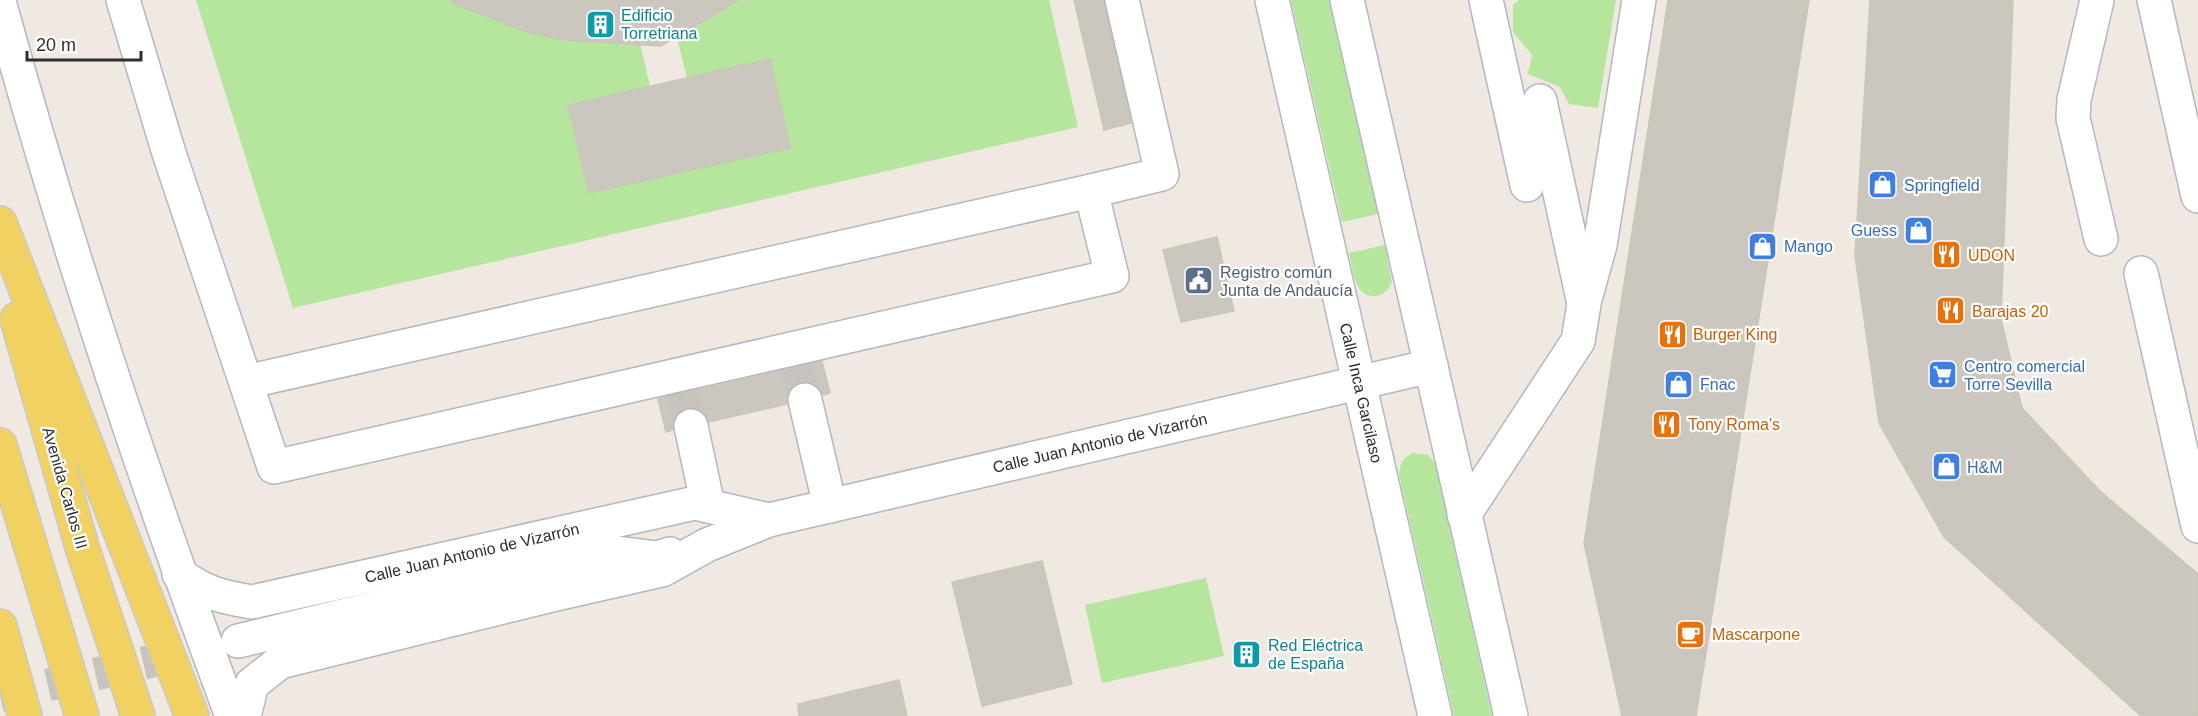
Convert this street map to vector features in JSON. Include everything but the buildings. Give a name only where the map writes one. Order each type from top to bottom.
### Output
[{"type":"main road","points":[[0,223],[192,716]]},
{"type":"main road","name":"Avenida Carlos III","points":[[0,257],[82,547],[138,716]]},
{"type":"main road","points":[[0,445],[82,716]]},
{"type":"main road","points":[[0,626],[26,716]]},
{"type":"street","points":[[123,0],[168,150],[274,467],[795,357],[1112,276],[1091,191]]},
{"type":"street","points":[[246,382],[1162,174],[1122,0]]},
{"type":"street","name":"Calle Inca Garcilaso","points":[[1272,0],[1435,716]]},
{"type":"street","points":[[1486,0],[1527,185]]},
{"type":"street","points":[[1464,515],[1578,341],[1584,304],[1600,245],[1639,0]]},
{"type":"street","points":[[2097,0],[2074,100],[2073,118],[2101,239]]},
{"type":"street","points":[[2154,0],[2198,196]]},
{"type":"street","points":[[1349,2],[1510,716]]},
{"type":"street","points":[[0,6],[98,337],[179,574],[232,716]]},
{"type":"street","points":[[1540,101],[1584,304]]},
{"type":"street","points":[[2141,273],[2198,526]]},
{"type":"street","name":"Calle Juan Antonio de Vizarrón","points":[[244,716],[252,684],[280,662],[663,570],[707,545],[768,520],[1431,366]]},
{"type":"street","points":[[805,400],[830,506]]},
{"type":"street","points":[[691,426],[708,506]]},
{"type":"street","name":"Calle Juan Antonio de Vizarrón","points":[[179,574],[195,586],[222,598],[252,602],[695,503],[768,520]]},
{"type":"street","points":[[238,641],[609,552],[657,558],[707,545]]},
{"type":"green space","points":[[196,0],[461,0],[639,39],[650,86],[568,106],[589,193],[790,148],[770,59],[687,78],[675,30],[713,16],[739,0],[1049,0],[1078,127],[293,308]]},
{"type":"green space","points":[[1291,0],[1329,0],[1378,214],[1342,222]]},
{"type":"green space","points":[[1519,0],[1616,0],[1598,108],[1569,104],[1560,87],[1528,74],[1532,55],[1513,32],[1513,5]]},
{"type":"green space","points":[[1385,245],[1392,282],[1383,294],[1367,295],[1355,280],[1349,253]]},
{"type":"green space","points":[[1413,453],[1428,455],[1435,463],[1492,716],[1454,716],[1399,474],[1403,461]]},
{"type":"green space","points":[[1206,578],[1224,656],[1102,683],[1085,605]]},
{"type":"tunnel","points":[[796,364],[805,400]]},
{"type":"tunnel","points":[[683,390],[691,426]]},
{"type":"tunnel","points":[[0,696],[235,642]]},
{"type":"place","name":"Edificio Torretriana","points":[[600,24]]},
{"type":"place","name":"Springfield","points":[[1883,185]]},
{"type":"place","name":"Guess","points":[[1918,230]]},
{"type":"place","name":"Mango","points":[[1763,246]]},
{"type":"place","name":"UDON","points":[[1947,255]]},
{"type":"place","name":"Registro común Junta de Andaucía","points":[[1199,281]]},
{"type":"place","name":"Barajas 20","points":[[1951,311]]},
{"type":"place","name":"Burger King","points":[[1672,334]]},
{"type":"place","name":"Centro comercial Torre Sevilla","points":[[1943,375]]},
{"type":"place","name":"Fnac","points":[[1679,384]]},
{"type":"place","name":"Tony Roma's","points":[[1667,424]]},
{"type":"place","name":"H&M","points":[[1946,467]]},
{"type":"place","name":"Mascarpone","points":[[1691,634]]},
{"type":"place","name":"Red Eléctrica de España","points":[[1247,654]]}]
